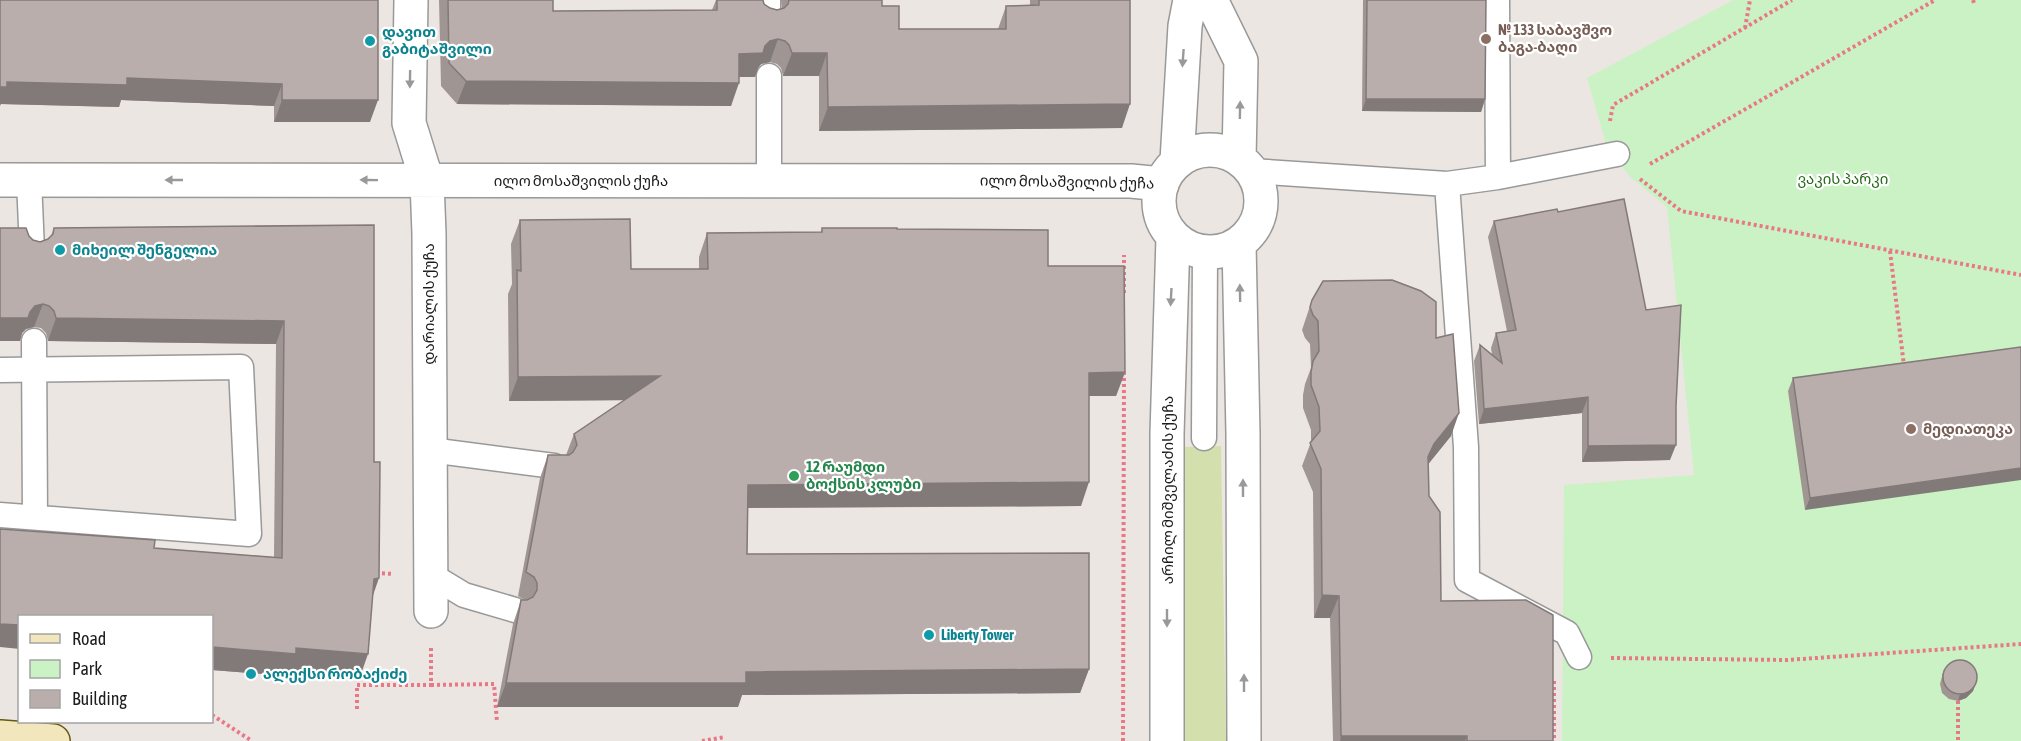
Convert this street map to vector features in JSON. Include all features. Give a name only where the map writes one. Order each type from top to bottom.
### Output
[{"type":"main road","points":[[0,737],[53,741]]},
{"type":"street","name":"დარიალის ქუჩა","points":[[411,0],[410,123],[427,182],[431,611]]},
{"type":"street","points":[[1169,172],[1185,26],[1190,0]]},
{"type":"street","points":[[1211,0],[1241,61],[1245,165]]},
{"type":"street","points":[[1208,150],[1224,152],[1245,165],[1259,185],[1262,201],[1259,217],[1251,232],[1239,244],[1223,251],[1205,253],[1188,248],[1173,238],[1163,224],[1158,208],[1159,190],[1169,172],[1191,153],[1208,150]]},
{"type":"street","name":"ილო მოსაშვილის ქუჩა","points":[[14,180],[1131,181],[1169,172]]},
{"type":"street","name":"არჩილ მიშველაძის ქუჩა","points":[[1167,741],[1167,434],[1173,238]]},
{"type":"street","points":[[1239,244],[1243,434],[1244,741]]},
{"type":"lane","points":[[1497,0],[1498,177]]},
{"type":"lane","points":[[769,76],[769,181]]},
{"type":"lane","points":[[1245,165],[1447,184],[1498,177],[1617,154]]},
{"type":"lane","points":[[14,180],[32,250]]},
{"type":"lane","points":[[1447,184],[1466,447],[1467,580],[1567,633],[1579,657]]},
{"type":"lane","points":[[1204,438],[1205,253]]},
{"type":"lane","points":[[34,341],[36,517]]},
{"type":"lane","points":[[0,370],[241,367],[249,534],[0,515]]},
{"type":"lane","points":[[430,450],[554,466]]},
{"type":"lane","points":[[431,575],[464,595],[515,610]]},
{"type":"path","points":[[1745,29],[1750,0]]},
{"type":"path","points":[[1792,0],[1613,105],[1609,126],[1617,154],[1634,174],[1681,211],[2021,275]]},
{"type":"path","points":[[1634,174],[1935,0]]},
{"type":"path","points":[[1890,251],[1905,375]]},
{"type":"path","points":[[1124,255],[1124,302]]},
{"type":"path","points":[[1123,741],[1124,361]]},
{"type":"path","points":[[431,611],[431,685]]},
{"type":"path","points":[[1579,657],[1787,660],[2021,644]]},
{"type":"path","points":[[1554,676],[1554,741]]},
{"type":"path","points":[[357,709],[357,685],[494,684],[497,722]]},
{"type":"path","points":[[1958,701],[1958,741]]},
{"type":"path","points":[[213,716],[252,741]]},
{"type":"path","points":[[702,741],[725,737]]},
{"type":"green space","name":"ვაკის პარკი","points":[[1733,0],[2021,0],[2021,741],[1562,741],[1564,485],[1694,475],[1667,207],[1630,177],[1606,144],[1587,78]]},
{"type":"green space","points":[[1221,446],[1226,741],[1185,741],[1185,447]]},
{"type":"building","points":[[0,0],[378,0],[378,100],[282,100],[282,84],[127,78],[127,85],[7,82],[7,87],[0,87]]},
{"type":"building","points":[[448,0],[553,0],[553,11],[717,10],[717,0],[763,0],[764,4],[777,10],[784,8],[789,0],[882,0],[882,6],[899,6],[899,29],[1006,29],[1006,6],[1039,5],[1039,0],[1130,0],[1130,104],[828,107],[827,53],[792,53],[785,41],[778,39],[770,41],[763,53],[739,54],[739,83],[466,81],[449,63]]},
{"type":"building","points":[[1367,0],[1486,0],[1485,99],[1366,99]]},
{"type":"building","points":[[1624,199],[1646,310],[1681,305],[1676,445],[1588,446],[1588,397],[1484,409],[1480,345],[1502,363],[1496,333],[1516,330],[1494,221],[1557,209],[1558,212]]},
{"type":"building","points":[[630,219],[631,269],[708,269],[707,233],[822,232],[822,228],[1048,230],[1048,266],[1124,266],[1125,372],[1089,373],[1089,482],[748,485],[747,554],[1089,553],[1089,669],[746,672],[746,683],[506,683],[521,600],[533,597],[537,590],[534,577],[526,572],[548,455],[569,455],[577,445],[574,434],[660,376],[518,377],[517,270],[521,271],[520,220]]},
{"type":"building","points":[[374,225],[374,462],[380,462],[379,578],[374,579],[368,654],[296,648],[296,654],[213,647],[213,615],[18,615],[18,625],[0,624],[0,529],[155,540],[154,548],[282,558],[284,321],[56,318],[54,311],[43,304],[35,306],[28,318],[0,318],[0,228],[26,228],[33,240],[40,242],[53,234],[54,228]]},
{"type":"building","points":[[1392,280],[1421,291],[1436,302],[1436,338],[1453,334],[1459,413],[1434,444],[1428,457],[1429,496],[1440,512],[1441,601],[1526,600],[1553,615],[1553,741],[1467,741],[1467,736],[1341,736],[1339,596],[1322,595],[1321,469],[1310,443],[1320,431],[1319,407],[1311,385],[1313,361],[1319,351],[1318,321],[1310,307],[1323,281]]},
{"type":"building","points":[[2021,347],[2021,468],[1810,498],[1793,378]]},
{"type":"building","points":[[1960,660],[1972,665],[1977,677],[1972,689],[1960,694],[1948,689],[1943,677],[1948,665]]},
{"type":"place","name":"№ 133 საბავშვო ბაგა-ბაღი","points":[[1486,39]]},
{"type":"place","name":"დავით გაბიტაშვილი","points":[[370,41]]},
{"type":"place","name":"მიხეილ შენგელია","points":[[60,250]]},
{"type":"place","name":"მედიათეკა","points":[[1911,429]]},
{"type":"place","name":"12 რაუმდი ბოქსის კლუბი","points":[[794,476]]},
{"type":"place","name":"Liberty Tower","points":[[929,635]]},
{"type":"place","name":"ალექსი რობაქიძე","points":[[251,674]]}]
